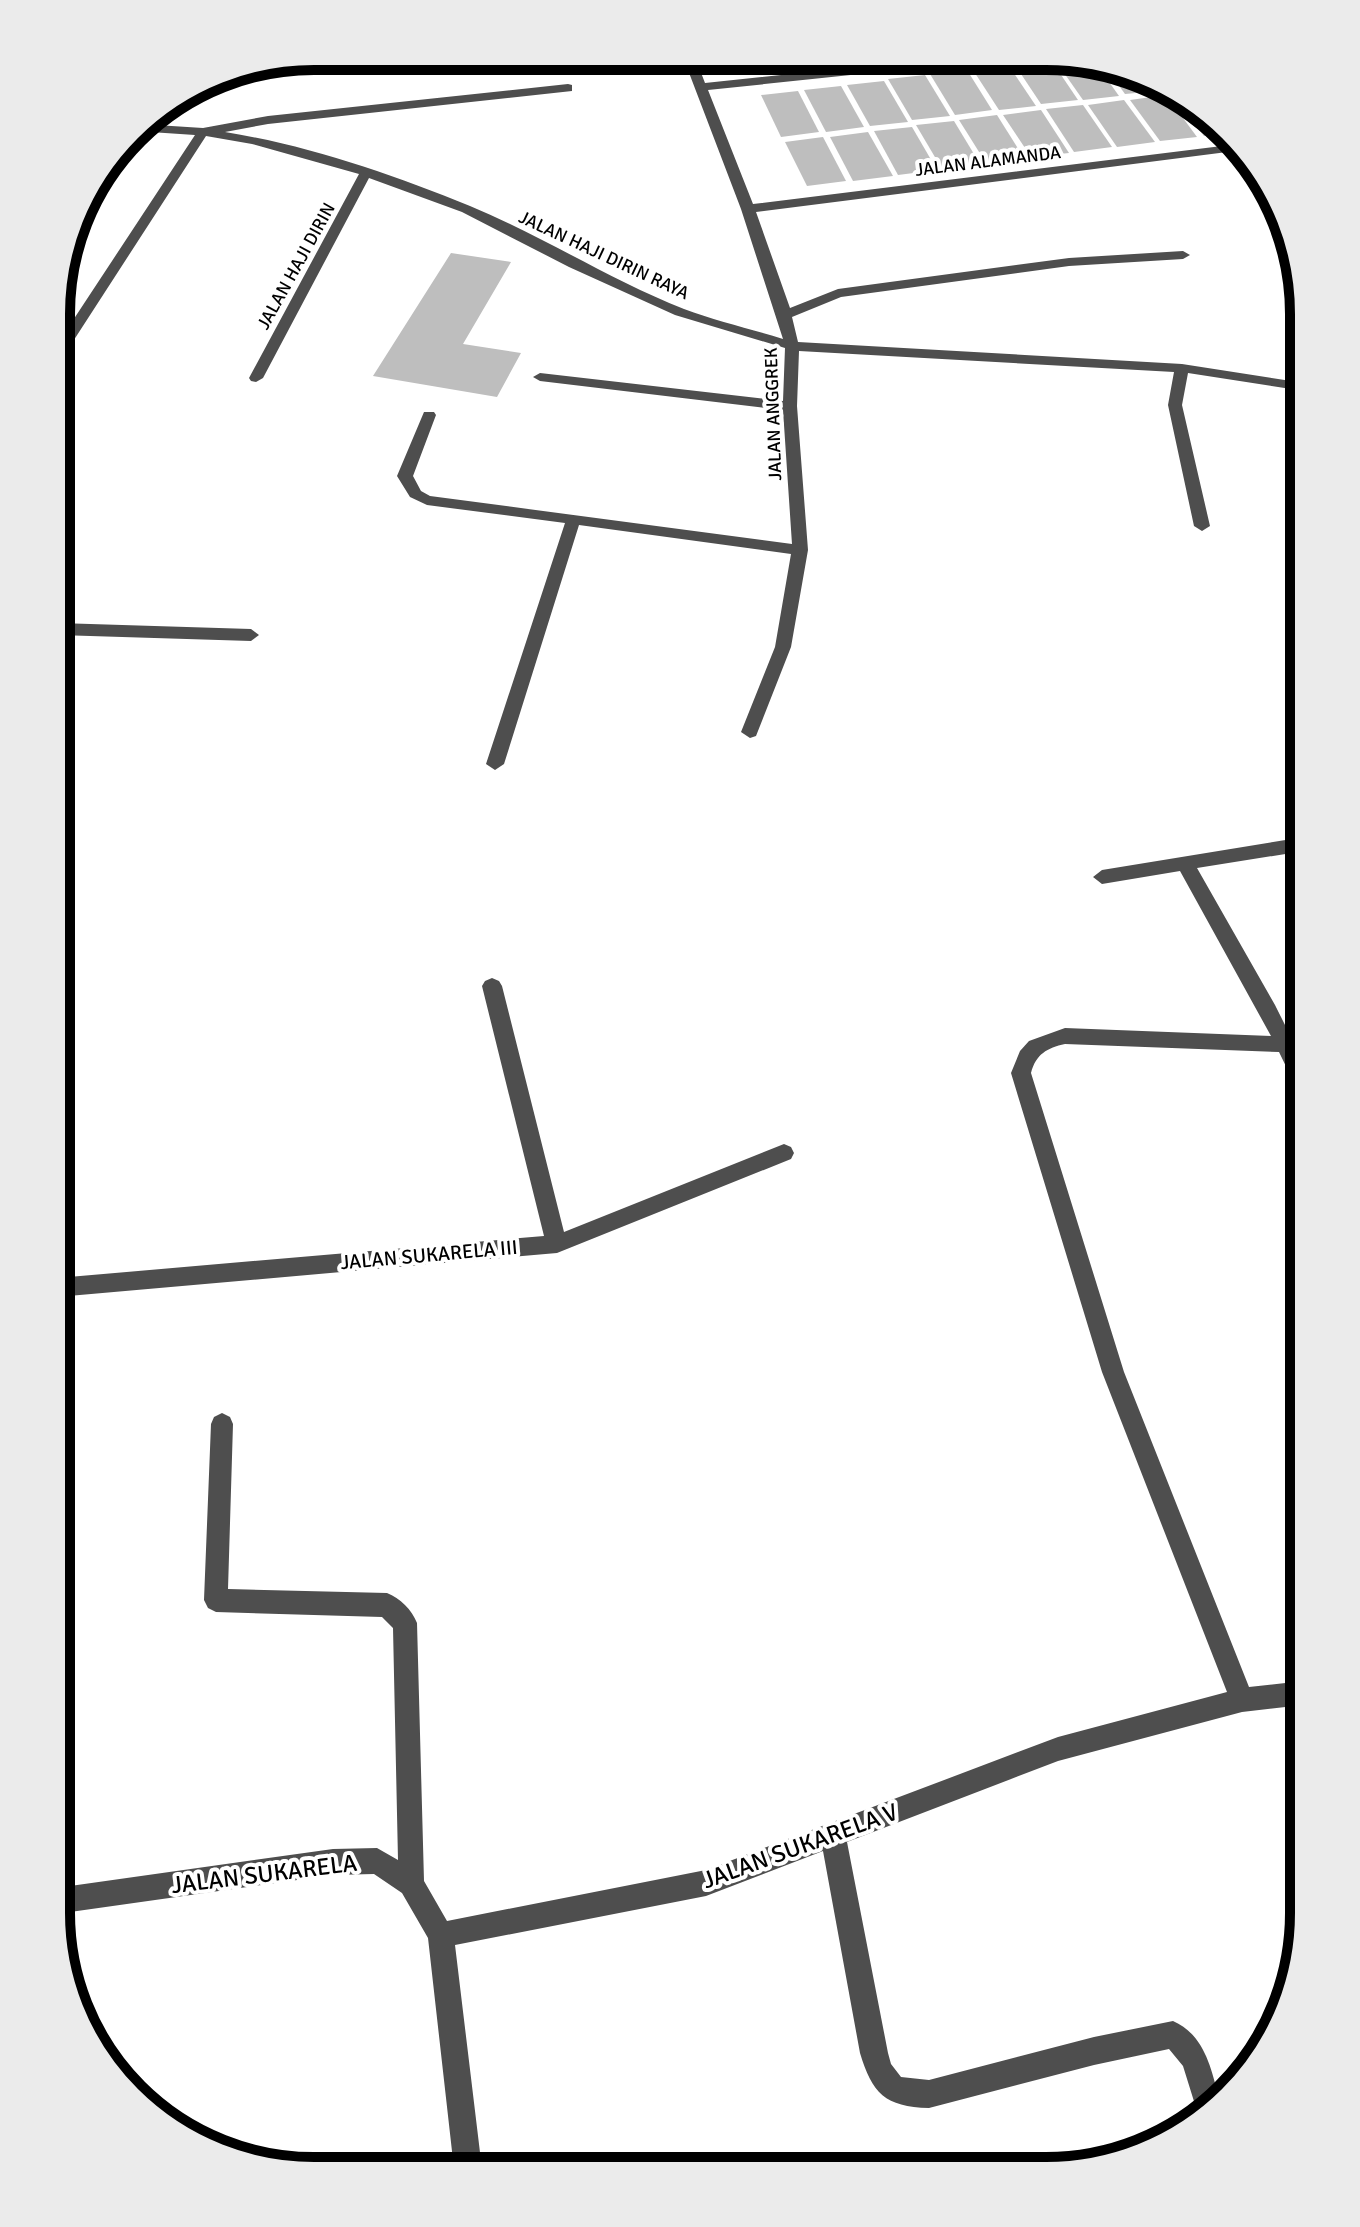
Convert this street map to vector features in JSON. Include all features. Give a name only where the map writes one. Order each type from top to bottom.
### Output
[{"type":"street","name":"JALAN ANGGREK","points":[[694,70],[748,209],[785,315],[792,346],[790,406],[800,550],[783,647],[750,732]]},
{"type":"street","points":[[701,87],[862,70]]},
{"type":"street","points":[[70,335],[203,132],[268,120],[568,88]]},
{"type":"street","name":"JALAN HAJI DIRIN RAYA","points":[[155,129],[203,132],[281,146],[366,172],[467,209],[574,264],[680,312],[792,346],[1182,368],[1290,385]]},
{"type":"street","name":"JALAN ALAMANDA","points":[[748,209],[1226,149]]},
{"type":"street","name":"JALAN HAJI DIRIN","points":[[256,378],[366,172]]},
{"type":"street","points":[[785,315],[838,293],[1069,262],[1183,255]]},
{"type":"street","points":[[1182,368],[1175,405],[1202,526]]},
{"type":"street","points":[[540,377],[790,406]]},
{"type":"street","points":[[429,415],[405,476],[408,487],[415,494],[443,504],[800,550]]},
{"type":"street","points":[[495,764],[573,521]]},
{"type":"street","points":[[70,629],[251,635]]},
{"type":"street","points":[[1102,877],[1290,846]]},
{"type":"street","points":[[1184,862],[1290,1053]]},
{"type":"street","points":[[492,986],[557,1244]]},
{"type":"street","points":[[1242,1700],[1113,1372],[1021,1073],[1024,1058],[1036,1043],[1065,1036],[1285,1044]]},
{"type":"street","name":"JALAN SUKARELA III","points":[[70,1287],[557,1244],[784,1153]]},
{"type":"street","points":[[222,1424],[216,1600],[387,1605],[405,1623],[411,1884]]},
{"type":"street","name":"JALAN SUKARELA V","points":[[441,1935],[706,1883],[1058,1749],[1242,1700],[1289,1695]]},
{"type":"street","points":[[833,1836],[879,2075],[893,2090],[929,2094],[1094,2051],[1173,2035],[1186,2043],[1193,2054],[1206,2098]]},
{"type":"street","name":"JALAN SUKARELA","points":[[70,1899],[333,1862],[377,1861],[411,1884],[441,1935],[467,2157]]},
{"type":"building","points":[[967,70],[992,110],[955,115],[930,74]]},
{"type":"building","points":[[973,70],[1012,70],[1036,106],[999,110]]},
{"type":"building","points":[[1018,70],[1058,71],[1078,100],[1041,104]]},
{"type":"building","points":[[1063,71],[1106,77],[1119,96],[1083,100]]},
{"type":"building","points":[[925,75],[950,116],[912,120],[888,79]]},
{"type":"building","points":[[1115,80],[1145,92],[1125,94]]},
{"type":"building","points":[[884,81],[908,122],[870,126],[847,85]]},
{"type":"building","points":[[841,86],[864,127],[826,132],[804,90]]},
{"type":"building","points":[[798,91],[819,132],[781,137],[761,95]]},
{"type":"building","points":[[1155,97],[1168,103],[1175,108],[1197,137],[1160,141],[1130,100]]},
{"type":"building","points":[[1124,100],[1155,142],[1117,147],[1088,105]]},
{"type":"building","points":[[1083,105],[1112,147],[1074,152],[1046,109]]},
{"type":"building","points":[[1041,110],[1069,153],[1031,157],[1003,115]]},
{"type":"building","points":[[997,115],[1024,158],[986,163],[959,120]]},
{"type":"building","points":[[1189,116],[1212,135],[1204,136]]},
{"type":"building","points":[[954,121],[980,164],[942,169],[916,125]]},
{"type":"building","points":[[912,127],[937,170],[898,175],[874,131]]},
{"type":"building","points":[[868,132],[893,176],[853,181],[830,137]]},
{"type":"building","points":[[823,137],[846,181],[807,186],[785,142]]},
{"type":"building","points":[[451,253],[511,262],[463,344],[521,353],[497,397],[373,376]]}]
